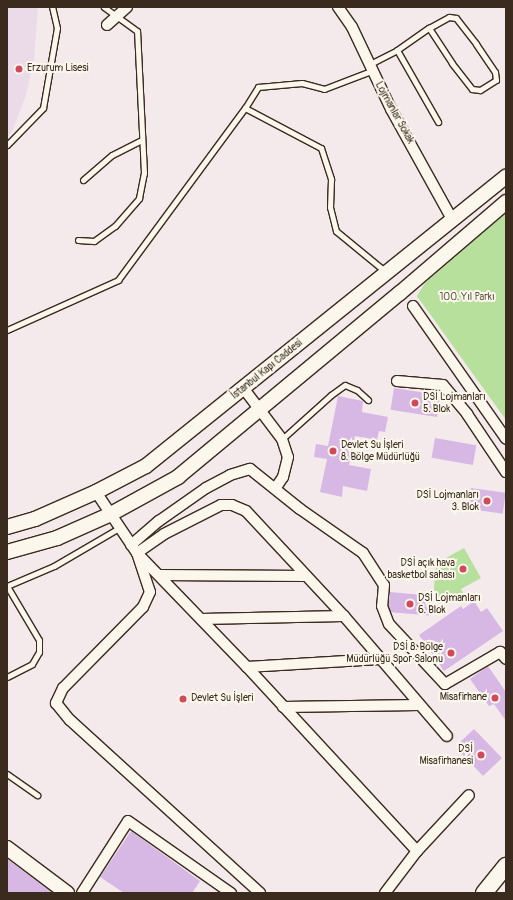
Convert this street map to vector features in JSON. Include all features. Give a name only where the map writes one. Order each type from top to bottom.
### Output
[{"type":"main road","name":"İstanbul Kapı Caddesi","points":[[7,527],[35,519],[96,492],[146,466],[244,389],[452,219],[506,177]]},
{"type":"main road","points":[[7,552],[57,538],[109,515],[178,476],[261,410],[506,202]]},
{"type":"main road","points":[[7,848],[67,893]]},
{"type":"main road","points":[[484,893],[506,866]]},
{"type":"street","points":[[107,26],[127,7]]},
{"type":"street","name":"Lojmanlar Sokak","points":[[338,7],[352,27],[370,68],[452,219]]},
{"type":"street","points":[[413,306],[506,439]]},
{"type":"street","points":[[397,381],[443,385],[467,414],[506,472]]},
{"type":"street","points":[[244,389],[282,439],[288,457],[284,477],[274,489]]},
{"type":"street","points":[[134,549],[164,517],[206,488],[230,475],[250,470],[363,553],[384,584],[382,606],[389,624],[445,684],[500,652],[506,659]]},
{"type":"street","points":[[96,492],[109,515],[134,549],[247,667],[417,851]]},
{"type":"street","points":[[134,549],[221,505],[232,505],[246,511],[344,616],[447,736]]},
{"type":"street","points":[[134,549],[150,592],[143,607],[62,688],[56,703],[70,720],[260,893]]},
{"type":"street","points":[[159,575],[306,576]]},
{"type":"street","points":[[201,619],[344,616]]},
{"type":"street","points":[[247,667],[380,659]]},
{"type":"street","points":[[283,707],[419,705]]},
{"type":"street","points":[[385,893],[417,851],[469,795]]},
{"type":"street","points":[[82,893],[128,822],[231,893]]},
{"type":"lane","points":[[7,145],[43,108],[57,28],[52,7]]},
{"type":"lane","points":[[78,240],[94,241],[115,226],[139,198],[144,173],[140,141],[137,31],[118,15],[104,7]]},
{"type":"lane","points":[[7,330],[118,280],[245,108],[258,87],[302,83],[324,89],[370,68],[429,28],[449,17],[456,18],[495,72],[496,80],[480,90],[472,89],[452,63],[429,28]]},
{"type":"lane","points":[[397,50],[438,122]]},
{"type":"lane","points":[[245,108],[320,148],[331,179],[330,208],[336,231],[387,272]]},
{"type":"lane","points":[[83,180],[112,155],[140,141]]},
{"type":"lane","points":[[282,439],[331,394],[345,385],[357,390],[368,400]]},
{"type":"lane","points":[[7,677],[32,664],[39,652],[39,640],[7,586],[54,566],[119,528]]},
{"type":"lane","points":[[7,774],[37,795]]},
{"type":"shaded area","name":"Erzurum Lisesi","points":[[7,7],[38,7],[34,59],[26,95],[12,132],[7,136]]},
{"type":"green space","name":"100. Yıl Parkı","points":[[506,213],[506,420],[417,296],[425,283]]},
{"type":"green space","points":[[464,548],[481,578],[461,589],[463,593],[441,605],[434,589],[435,570],[444,559]]},
{"type":"building","name":"DSİ Lojmanları 5. Blok","points":[[394,388],[440,395],[437,417],[391,410]]},
{"type":"building","name":"Devlet Su İşleri 8. Bölge Müdürlüğü","points":[[338,396],[363,401],[362,412],[388,417],[385,432],[379,431],[377,440],[355,436],[349,465],[371,469],[367,491],[343,486],[342,497],[320,492],[327,459],[314,457],[316,444],[328,446]]},
{"type":"building","points":[[435,438],[476,445],[473,465],[432,458]]},
{"type":"building","name":"DSİ Lojmanları 3. Blok","points":[[471,488],[506,493],[503,514],[468,509]]},
{"type":"building","name":"DSİ Lojmanları 6. Blok","points":[[390,592],[432,596],[430,616],[388,612]]},
{"type":"building","name":"DSİ 8. Bölge Müdürlüğü Spor Salonu","points":[[474,601],[481,612],[487,608],[503,631],[444,671],[419,635],[461,606],[463,609]]},
{"type":"building","name":"Misafirhane","points":[[488,666],[506,692],[506,721],[494,704],[489,706],[470,679]]},
{"type":"building","name":"DSİ Misafirhanesi","points":[[474,729],[502,758],[483,776],[460,752],[464,748],[459,743]]},
{"type":"building","points":[[131,831],[200,881],[192,893],[124,893],[100,877]]},
{"type":"building","points":[[7,859],[53,893],[7,893]]},
{"type":"place","name":"Erzurum Lisesi","points":[[19,69]]},
{"type":"place","name":"DSİ Lojmanları 5. Blok","points":[[415,403]]},
{"type":"place","name":"Devlet Su İşleri 8. Bölge Müdürlüğü","points":[[333,451]]},
{"type":"place","name":"DSİ Lojmanları 3. Blok","points":[[487,501]]},
{"type":"place","name":"DSİ açık hava basketbol sahası","points":[[463,569]]},
{"type":"place","name":"DSİ Lojmanları 6. Blok","points":[[410,604]]},
{"type":"place","name":"DSİ 8. Bölge Müdürlüğü Spor Salonu","points":[[451,653]]},
{"type":"place","name":"Misafirhane","points":[[495,698]]},
{"type":"place","name":"Devlet Su İşleri","points":[[183,699]]},
{"type":"place","name":"DSİ Misafirhanesi","points":[[481,755]]}]
